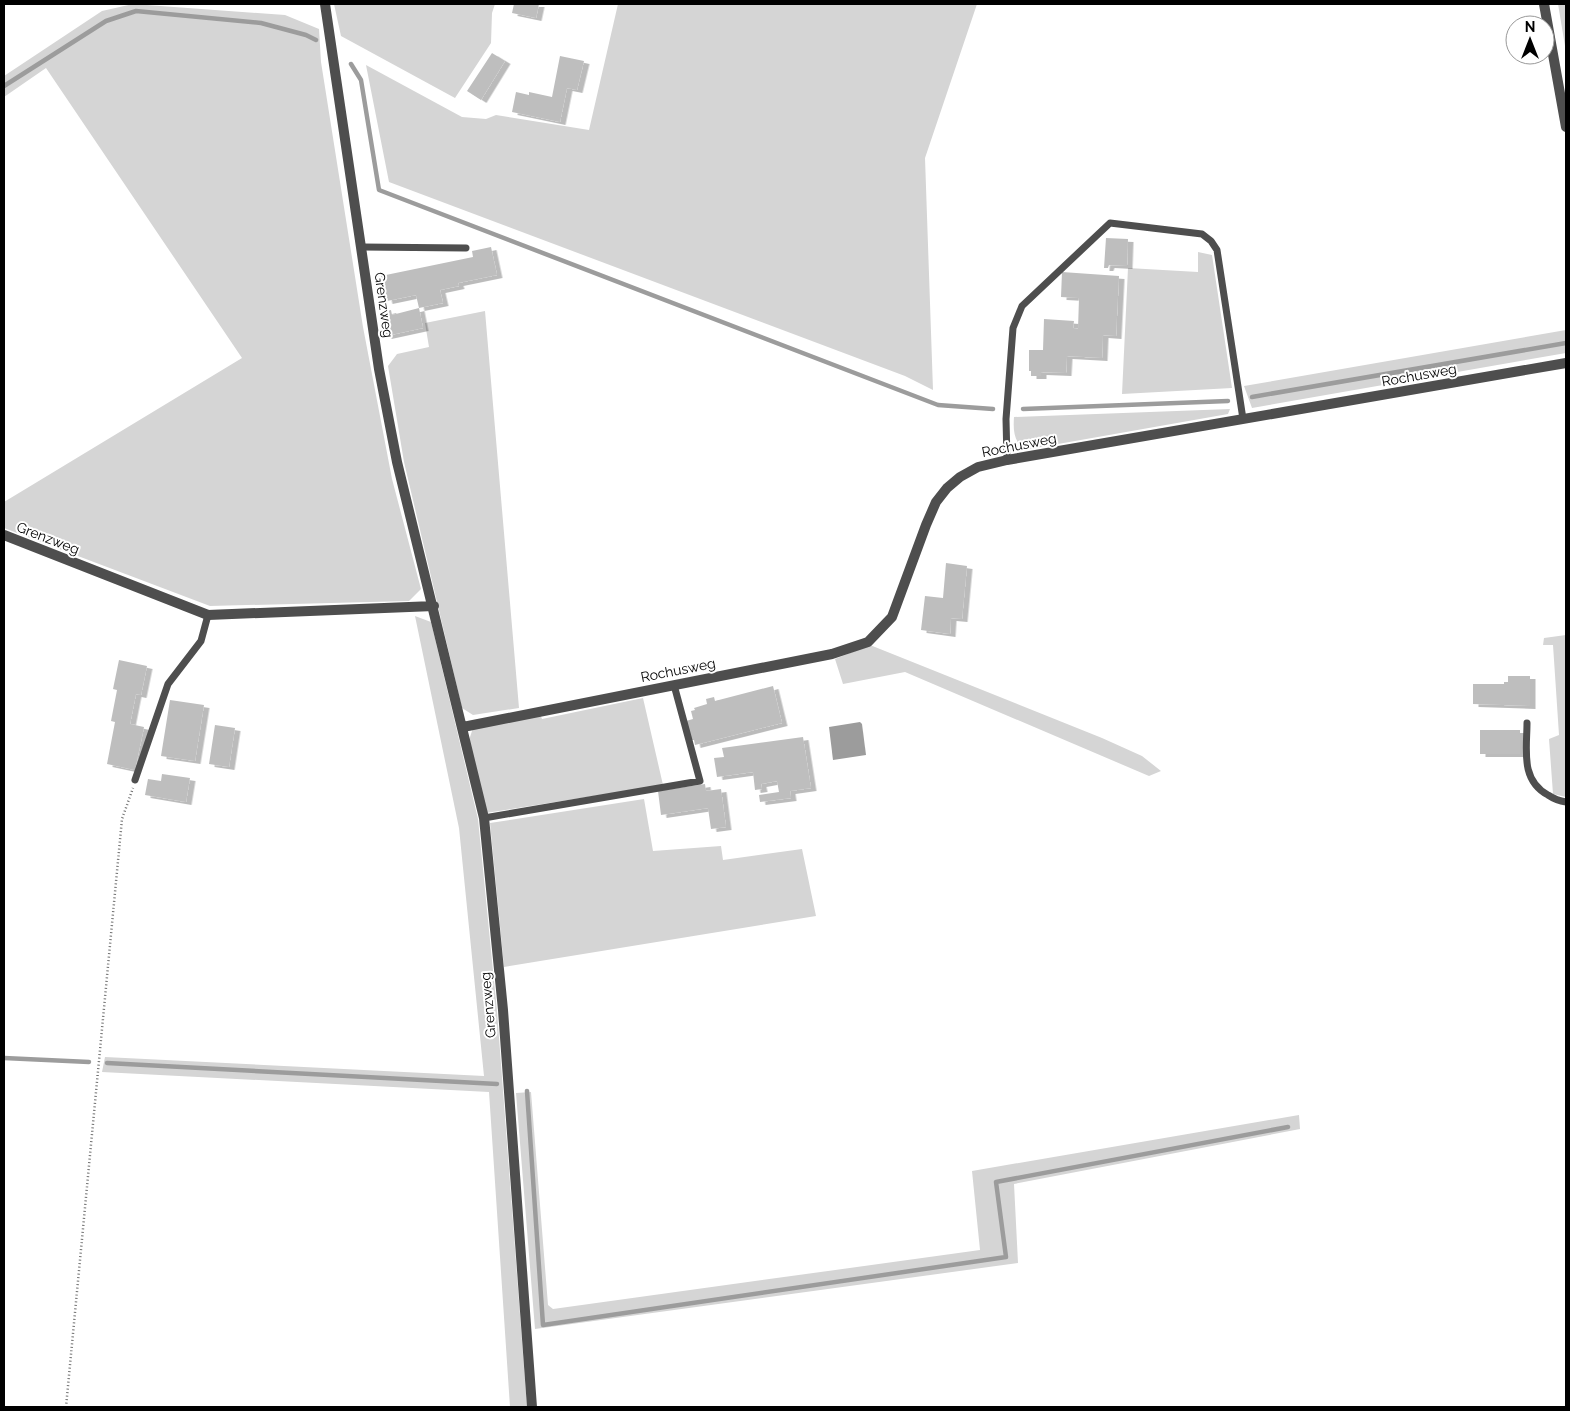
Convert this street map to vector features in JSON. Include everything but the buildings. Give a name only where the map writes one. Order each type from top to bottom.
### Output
[{"type":"street","name":"Grenzweg","points":[[325,4],[379,369],[397,462],[434,606],[484,818],[503,1010],[532,1407]]},
{"type":"street","points":[[1544,4],[1566,127]]},
{"type":"street","name":"Rochusweg","points":[[463,727],[832,654],[868,642],[892,617],[926,525],[942,495],[966,474],[978,467],[1007,460],[1566,364]]},
{"type":"street","name":"Grenzweg","points":[[4,535],[208,615],[434,606]]},
{"type":"lane","points":[[1007,460],[1006,419],[1012,328],[1022,306],[1110,223],[1202,234],[1211,241],[1217,250],[1243,419]]},
{"type":"lane","points":[[362,248],[466,248]]},
{"type":"lane","points":[[136,780],[168,684],[201,642],[208,615]]},
{"type":"lane","points":[[484,818],[700,782],[674,685]]},
{"type":"lane","points":[[1527,723],[1526,765],[1532,782],[1542,792],[1559,801],[1566,802]]},
{"type":"path","points":[[66,1407],[122,819],[136,780]]},
{"type":"shaded area","points":[[133,4],[285,15],[319,29],[321,62],[363,327],[392,479],[421,589],[409,601],[210,606],[4,528],[4,502],[242,358],[46,68],[4,97],[4,76],[102,11]]},
{"type":"shaded area","points":[[334,4],[495,4],[492,13],[491,43],[455,98],[341,36]]},
{"type":"shaded area","points":[[618,4],[977,4],[925,158],[933,390],[905,376],[389,182],[366,65],[462,117],[486,119],[496,115],[589,130]]},
{"type":"shaded area","points":[[1558,4],[1566,4],[1566,52]]},
{"type":"shaded area","points":[[1198,252],[1212,255],[1232,388],[1122,394],[1128,268],[1198,272]]},
{"type":"shaded area","points":[[485,311],[519,708],[473,715],[462,708],[404,462],[388,366],[397,354],[429,347],[425,323]]},
{"type":"shaded area","points":[[1566,330],[1566,353],[1252,408],[1244,386]]},
{"type":"shaded area","points":[[1230,409],[1228,414],[1024,450],[1018,443],[1014,431],[1014,417]]},
{"type":"shaded area","points":[[415,616],[431,622],[478,819],[497,1011],[527,1407],[510,1407],[489,1092],[102,1072],[105,1057],[484,1076],[459,828]]},
{"type":"shaded area","points":[[1566,635],[1566,797],[1553,794],[1549,739],[1559,735],[1553,645],[1543,645],[1544,638]]},
{"type":"shaded area","points":[[870,645],[1102,738],[1142,756],[1161,771],[1149,776],[905,672],[843,684],[835,659]]},
{"type":"shaded area","points":[[643,698],[663,785],[486,813],[469,740],[473,728],[540,714],[542,719]]},
{"type":"shaded area","points":[[860,722],[862,724],[866,755],[833,760],[829,727]]},
{"type":"shaded area","points":[[644,799],[653,851],[721,846],[723,860],[802,849],[816,916],[504,967],[490,823]]},
{"type":"shaded area","points":[[531,1092],[548,1305],[553,1309],[980,1250],[972,1171],[1299,1115],[1300,1129],[1014,1184],[1018,1263],[535,1329],[516,1093]]},
{"type":"waterway","points":[[4,86],[106,21],[136,11],[261,23],[306,35],[316,40]]},
{"type":"waterway","points":[[351,64],[361,80],[379,190],[938,405],[993,409]]},
{"type":"waterway","points":[[1252,397],[1566,343]]},
{"type":"waterway","points":[[1023,409],[1228,401]]},
{"type":"waterway","points":[[4,1058],[89,1062]]},
{"type":"waterway","points":[[107,1063],[497,1084]]},
{"type":"waterway","points":[[527,1091],[543,1325],[1006,1257],[996,1182],[1288,1127]]}]
